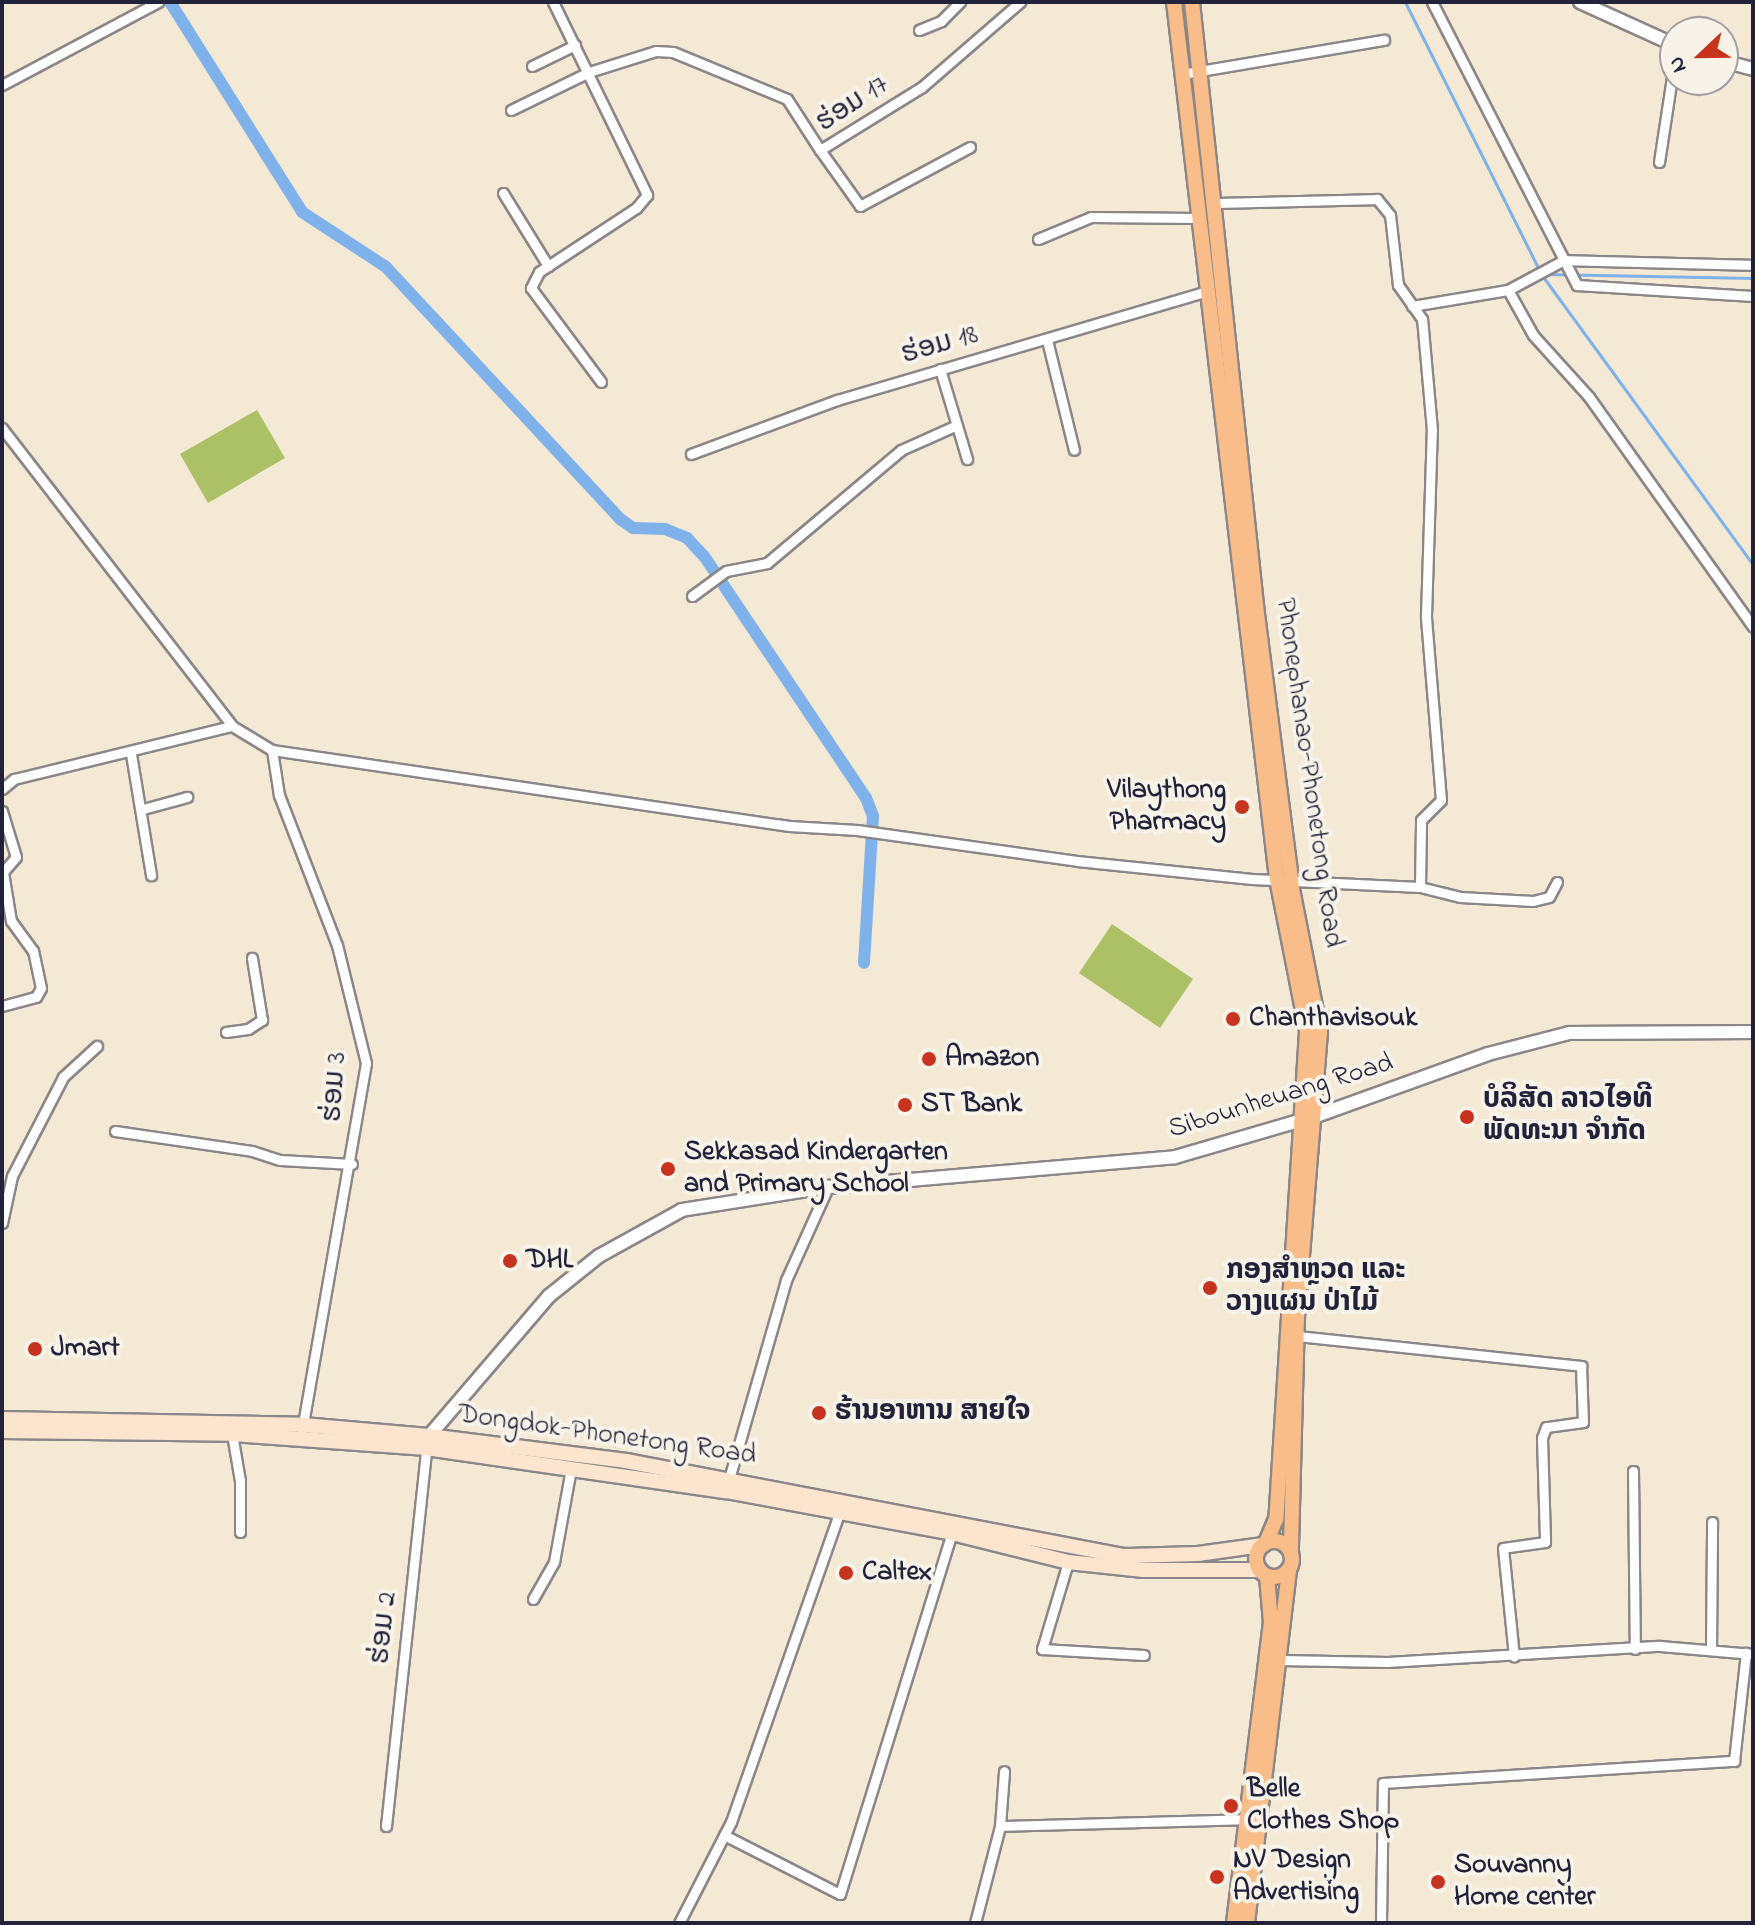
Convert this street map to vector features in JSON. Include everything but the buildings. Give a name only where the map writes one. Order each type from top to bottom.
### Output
[{"type":"main road","name":"Phonephanao-Phonetong Road","points":[[1174,2],[1205,292],[1307,1031],[1276,1527],[1264,1544]]},
{"type":"main road","name":"Phonephanao-Phonetong Road","points":[[1192,2],[1202,73],[1212,203],[1284,878],[1318,1020],[1316,1116],[1291,1316],[1297,1336],[1291,1554]]},
{"type":"main road","name":"Dongdok-Phonetong Road","points":[[2,1419],[302,1432],[583,1454],[729,1479],[841,1507]]},
{"type":"main road","name":"Dongdok-Phonetong Road","points":[[2,1431],[302,1432]]},
{"type":"main road","name":"Dongdok-Phonetong Road","points":[[428,1442],[571,1468],[841,1507],[1124,1556],[1196,1561]]},
{"type":"main road","name":"Dongdok-Phonetong Road","points":[[954,1527],[1068,1562],[1144,1570],[1196,1561]]},
{"type":"main road","points":[[1196,1561],[1279,1542],[1291,1554],[1247,1923]]},
{"type":"main road","points":[[1234,1923],[1271,1623],[1263,1573],[1256,1556],[1264,1544]]},
{"type":"main road","points":[[1196,1561],[1281,1576],[1289,1570]]},
{"type":"street","points":[[2,85],[158,2]]},
{"type":"street","points":[[553,2],[647,195],[636,208],[548,266],[531,288],[601,382]]},
{"type":"street","points":[[919,30],[941,21],[960,2]]},
{"type":"street","name":"ຮ່ອມ 17","points":[[970,147],[860,206],[820,150],[922,87],[1020,2]]},
{"type":"street","points":[[1432,2],[1574,282],[1582,287],[1753,296]]},
{"type":"street","points":[[1580,2],[1659,38]]},
{"type":"street","points":[[1182,74],[1384,40]]},
{"type":"street","points":[[532,66],[575,45]]},
{"type":"street","points":[[511,110],[589,72],[656,51],[701,60],[787,99],[820,150]]},
{"type":"street","points":[[1659,162],[1669,96]]},
{"type":"street","points":[[503,193],[548,266]]},
{"type":"street","points":[[1038,239],[1091,217],[1196,211],[1212,203],[1382,201],[1390,215],[1398,285],[1422,319],[1432,430],[1426,616],[1441,800],[1422,817],[1420,887]]},
{"type":"street","points":[[1412,306],[1510,288],[1563,264],[1753,265]]},
{"type":"street","points":[[1510,288],[1533,335],[1589,397],[1753,627]]},
{"type":"street","name":"ຮ່ອມ 18","points":[[691,454],[735,434],[940,369],[1205,292]]},
{"type":"street","points":[[1047,340],[1074,450]]},
{"type":"street","points":[[940,369],[967,459]]},
{"type":"street","points":[[692,596],[726,571],[767,563],[901,450],[957,425]]},
{"type":"street","points":[[2,428],[232,726],[272,750],[789,826],[857,830],[1077,861],[1420,887],[1460,897],[1533,901],[1549,897],[1557,882]]},
{"type":"street","points":[[2,789],[14,779],[131,754],[232,726]]},
{"type":"street","name":"ຮ່ອມ 3","points":[[272,750],[279,795],[337,945],[366,1050],[352,1164],[302,1432]]},
{"type":"street","points":[[131,754],[143,809],[151,875]]},
{"type":"street","points":[[143,809],[187,797]]},
{"type":"street","points":[[2,811],[16,857],[2,872],[11,921],[33,951],[41,988],[36,997],[2,1006]]},
{"type":"street","points":[[226,1032],[248,1029],[262,1020],[252,958]]},
{"type":"street","name":"Sibounheuang Road","points":[[428,1442],[549,1296],[599,1256],[682,1210],[828,1187],[1175,1157],[1316,1116],[1488,1054],[1569,1033],[1753,1032]]},
{"type":"street","points":[[2,1223],[12,1176],[36,1127],[63,1077],[97,1046]]},
{"type":"street","points":[[115,1131],[252,1151],[280,1160],[352,1164]]},
{"type":"street","points":[[729,1479],[786,1280],[828,1187]]},
{"type":"street","points":[[1297,1336],[1581,1366],[1583,1422],[1546,1427],[1542,1438],[1545,1542],[1503,1548],[1514,1656]]},
{"type":"street","points":[[232,1434],[240,1481],[240,1532]]},
{"type":"street","name":"ຮ່ອມ 2","points":[[386,1826],[428,1442]]},
{"type":"street","points":[[533,1599],[554,1562],[571,1468]]},
{"type":"street","points":[[1633,1471],[1635,1649]]},
{"type":"street","points":[[679,1923],[724,1835],[841,1507]]},
{"type":"street","points":[[1711,1649],[1712,1522]]},
{"type":"street","points":[[724,1835],[840,1894],[954,1527]]},
{"type":"street","points":[[1068,1562],[1042,1649],[1144,1655]]},
{"type":"street","points":[[1280,1660],[1514,1656],[1635,1649],[1711,1649],[1750,1654],[1734,1761],[1383,1783],[1381,1923]]},
{"type":"street","points":[[975,1923],[1000,1826],[1004,1771]]},
{"type":"street","points":[[1000,1826],[1248,1819]]},
{"type":"green space","points":[[257,410],[285,458],[208,503],[180,454]]},
{"type":"green space","points":[[1112,924],[1193,979],[1160,1028],[1079,973]]},
{"type":"waterway","points":[[170,2],[302,212],[386,267],[620,519],[633,528],[665,529],[687,538],[704,556],[866,798],[873,816],[864,963]]},
{"type":"waterway","points":[[1405,2],[1541,274],[1753,565]]},
{"type":"waterway","points":[[1545,274],[1753,278]]},
{"type":"place","name":"Vilaythong Pharmacy","points":[[1242,807]]},
{"type":"place","name":"Chanthavisouk","points":[[1233,1019]]},
{"type":"place","name":"Amazon","points":[[929,1059]]},
{"type":"place","name":"ST Bank","points":[[905,1105]]},
{"type":"place","name":"ບໍລິສັດ ລາວໄອທີ ພັດທະນາ ຈຳກັດ","points":[[1467,1117]]},
{"type":"place","name":"Sekkasad Kindergarten and Primary School","points":[[668,1169]]},
{"type":"place","name":"DHL","points":[[510,1261]]},
{"type":"place","name":"ກອງສໍາຫຼວດ ແລະ ວາງແຜນ ປ່າໄມ້","points":[[1210,1288]]},
{"type":"place","name":"Jmart","points":[[35,1349]]},
{"type":"place","name":"ຮ້ານອາຫານ ສາຍໃຈ","points":[[819,1413]]},
{"type":"place","name":"Caltex","points":[[846,1573]]},
{"type":"place","name":"Belle Clothes Shop","points":[[1231,1806]]},
{"type":"place","name":"NV Design Advertising","points":[[1217,1877]]},
{"type":"place","name":"Souvanny Home center","points":[[1438,1882]]}]
